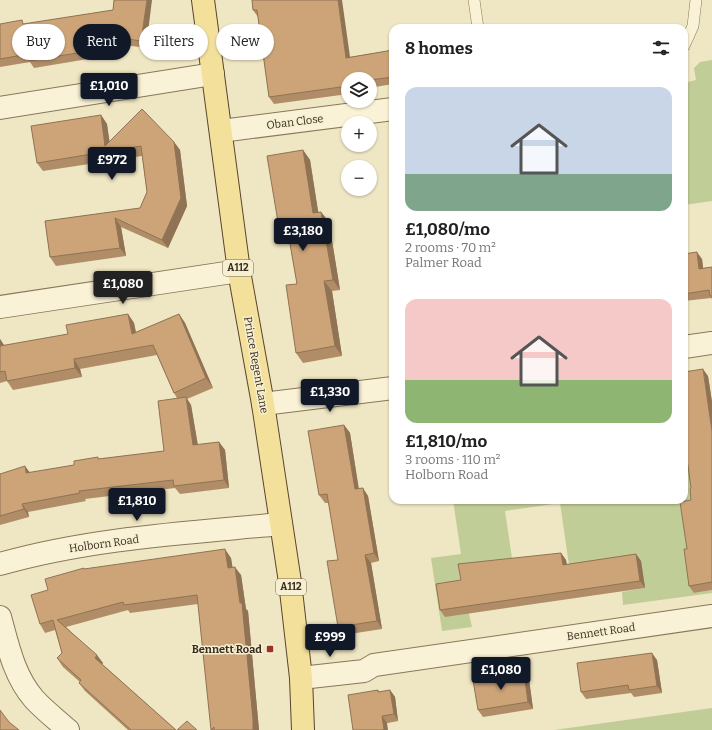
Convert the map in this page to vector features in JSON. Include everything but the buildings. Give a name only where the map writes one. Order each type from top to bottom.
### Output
[{"type":"main road","name":"Prince Regent Lane","points":[[203,0],[239,271],[263,404],[290,582],[301,678],[303,730]]},
{"type":"street","points":[[0,108],[213,74]]},
{"type":"street","name":"Oban Close","points":[[221,131],[389,110]]},
{"type":"street","points":[[0,307],[239,271]]},
{"type":"street","points":[[688,346],[712,343]]},
{"type":"street","points":[[263,404],[389,388]]},
{"type":"street","name":"Holborn Road","points":[[0,564],[71,548],[162,535],[281,524]]},
{"type":"street","name":"Bennett Road","points":[[301,678],[364,671],[374,665],[712,616]]},
{"type":"street","points":[[0,617],[11,658],[20,678],[34,698],[68,730]]},
{"type":"lane","points":[[474,0],[477,24]]},
{"type":"lane","points":[[688,38],[694,26],[696,0]]},
{"type":"green space","points":[[712,60],[712,201],[688,204],[688,82],[696,80],[694,68],[700,62]]},
{"type":"green space","points":[[688,438],[693,476],[694,593],[712,590],[712,593],[623,605],[622,592],[645,588],[570,572],[560,504],[688,504]]},
{"type":"green space","points":[[454,504],[553,504],[505,511],[513,565],[469,614],[472,627],[442,631],[431,558],[461,554]]},
{"type":"green space","points":[[712,708],[712,730],[554,730]]},
{"type":"place","name":"Bennett Road","points":[[270,649]]}]
